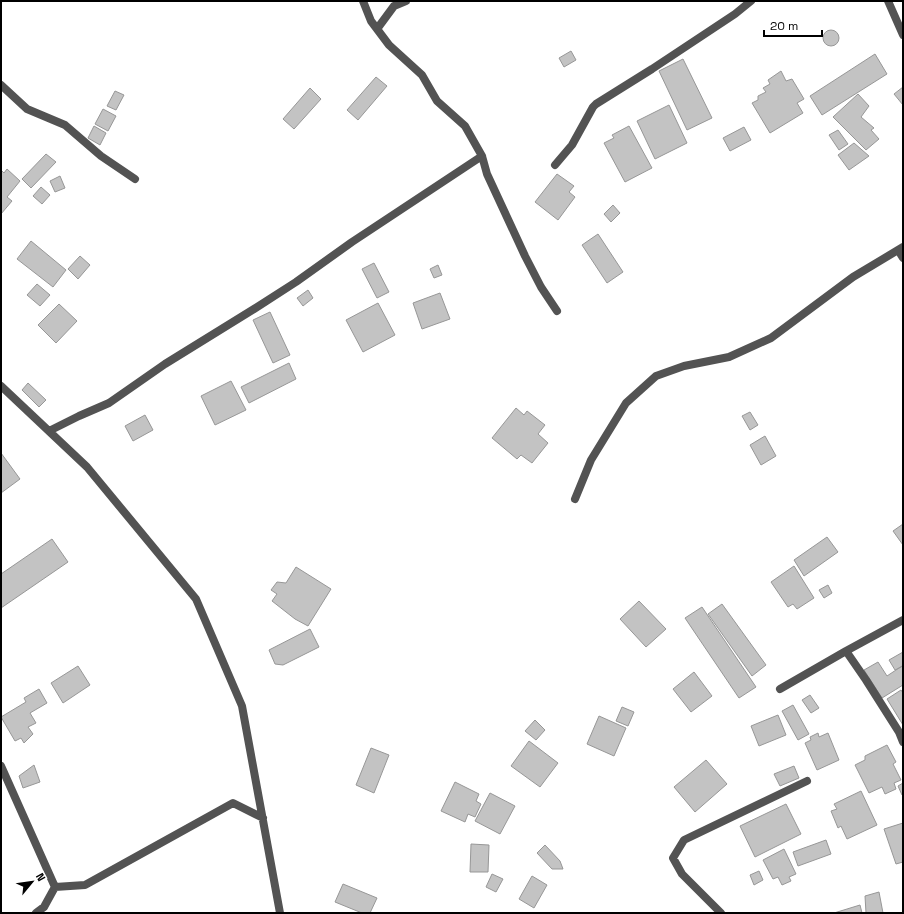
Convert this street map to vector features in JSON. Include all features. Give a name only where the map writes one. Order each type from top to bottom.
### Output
[{"type":"street","points":[[362,1],[372,21],[389,45],[422,75],[437,100],[465,126],[482,156],[487,174],[525,256],[541,287],[557,311]]},
{"type":"street","points":[[377,29],[394,6],[406,1]]},
{"type":"street","points":[[555,165],[572,145],[596,104],[735,14],[751,1]]},
{"type":"street","points":[[888,1],[903,35]]},
{"type":"street","points":[[1,85],[27,109],[65,125],[101,156],[135,179]]},
{"type":"street","points":[[49,432],[109,403],[165,364],[290,286],[352,242],[482,156]]},
{"type":"street","points":[[575,499],[591,460],[626,403],[656,376],[684,366],[729,357],[771,338],[854,277],[900,249],[903,258]]},
{"type":"street","points":[[1,386],[87,467],[196,599],[242,706],[280,913]]},
{"type":"street","points":[[780,689],[903,620]]},
{"type":"street","points":[[846,651],[903,742]]},
{"type":"street","points":[[1,766],[55,886]]},
{"type":"street","points":[[721,913],[682,874],[672,858],[684,840],[807,781]]},
{"type":"street","points":[[55,886],[85,885],[233,803],[262,818]]},
{"type":"street","points":[[36,913],[44,907],[55,886]]},
{"type":"building","points":[[831,30],[837,32],[839,38],[837,44],[831,46],[825,44],[823,38],[825,32]]},
{"type":"building","points":[[571,51],[576,60],[564,67],[559,58]]},
{"type":"building","points":[[875,54],[887,74],[822,115],[810,96]]},
{"type":"building","points":[[683,59],[712,118],[687,130],[659,71]]},
{"type":"building","points":[[781,71],[786,81],[792,79],[804,99],[797,103],[803,113],[770,133],[752,103],[758,100],[758,96],[766,92],[763,88],[770,84],[768,80]]},
{"type":"building","points":[[376,77],[387,86],[358,120],[347,110]]},
{"type":"building","points":[[903,87],[903,105],[894,94]]},
{"type":"building","points":[[310,88],[321,99],[294,129],[283,119]]},
{"type":"building","points":[[115,91],[124,95],[116,110],[107,106]]},
{"type":"building","points":[[858,94],[869,106],[861,117],[874,128],[871,130],[879,139],[866,150],[833,117]]},
{"type":"building","points":[[669,105],[687,143],[655,159],[637,121]]},
{"type":"building","points":[[103,109],[116,116],[108,131],[95,124]]},
{"type":"building","points":[[94,126],[106,133],[100,145],[88,138]]},
{"type":"building","points":[[629,126],[652,168],[625,182],[604,143],[614,138],[612,135]]},
{"type":"building","points":[[744,127],[751,140],[730,151],[723,138]]},
{"type":"building","points":[[838,130],[848,144],[839,150],[829,135]]},
{"type":"building","points":[[854,143],[869,156],[849,170],[838,155]]},
{"type":"building","points":[[46,154],[56,162],[31,188],[22,179]]},
{"type":"building","points":[[7,169],[20,181],[7,197],[12,201],[1,214],[1,170],[4,173]]},
{"type":"building","points":[[557,174],[574,186],[569,192],[575,197],[558,220],[535,202]]},
{"type":"building","points":[[60,176],[65,188],[55,192],[50,181]]},
{"type":"building","points":[[41,187],[50,195],[42,204],[33,196]]},
{"type":"building","points":[[613,205],[620,213],[611,222],[604,214]]},
{"type":"building","points":[[598,234],[623,272],[607,283],[582,245]]},
{"type":"building","points":[[31,241],[66,270],[53,287],[17,259]]},
{"type":"building","points":[[80,256],[90,265],[78,279],[68,269]]},
{"type":"building","points":[[374,263],[389,292],[377,298],[362,269]]},
{"type":"building","points":[[438,265],[442,275],[434,278],[430,269]]},
{"type":"building","points":[[37,284],[50,295],[40,306],[27,295]]},
{"type":"building","points":[[308,290],[313,298],[303,306],[297,298]]},
{"type":"building","points":[[440,293],[450,319],[422,329],[413,303]]},
{"type":"building","points":[[378,303],[395,335],[363,352],[346,320]]},
{"type":"building","points":[[59,304],[77,321],[56,343],[38,325]]},
{"type":"building","points":[[270,312],[290,355],[273,363],[253,320]]},
{"type":"building","points":[[289,363],[296,379],[249,403],[241,387]]},
{"type":"building","points":[[231,381],[246,410],[215,425],[201,396]]},
{"type":"building","points":[[28,383],[46,400],[39,407],[22,390]]},
{"type":"building","points":[[516,408],[524,415],[527,411],[545,425],[538,434],[548,443],[532,463],[521,455],[517,459],[492,438]]},
{"type":"building","points":[[750,412],[758,425],[750,430],[742,416]]},
{"type":"building","points":[[145,415],[153,430],[133,441],[125,426]]},
{"type":"building","points":[[765,436],[776,456],[761,465],[750,445]]},
{"type":"building","points":[[1,453],[20,479],[1,493]]},
{"type":"building","points":[[903,524],[903,545],[893,531]]},
{"type":"building","points":[[827,537],[838,552],[804,576],[794,560]]},
{"type":"building","points":[[52,539],[68,562],[1,608],[1,574]]},
{"type":"building","points":[[794,566],[814,598],[797,609],[793,604],[788,607],[771,582]]},
{"type":"building","points":[[296,567],[331,589],[308,626],[295,619],[272,601],[277,594],[271,590],[277,582],[286,583]]},
{"type":"building","points":[[828,585],[832,593],[824,598],[819,590]]},
{"type":"building","points":[[639,601],[666,629],[646,647],[620,619]]},
{"type":"building","points":[[722,604],[766,665],[752,676],[708,614]]},
{"type":"building","points":[[702,607],[756,687],[739,698],[685,618]]},
{"type":"building","points":[[310,629],[319,647],[283,665],[275,664],[269,650]]},
{"type":"building","points":[[903,652],[903,666],[895,670],[889,660]]},
{"type":"building","points":[[878,662],[887,676],[902,666],[903,668],[903,685],[882,698],[864,670]]},
{"type":"building","points":[[78,666],[90,685],[63,703],[51,683]]},
{"type":"building","points":[[694,672],[712,696],[691,712],[673,689]]},
{"type":"building","points":[[39,689],[47,703],[30,713],[36,723],[28,727],[33,734],[24,743],[21,738],[15,741],[1,717],[26,702],[24,698]]},
{"type":"building","points":[[901,690],[903,693],[903,725],[887,699]]},
{"type":"building","points":[[810,695],[819,708],[811,713],[802,700]]},
{"type":"building","points":[[793,705],[809,734],[798,740],[782,711]]},
{"type":"building","points":[[622,707],[634,712],[628,726],[616,721]]},
{"type":"building","points":[[778,715],[786,735],[759,746],[751,726]]},
{"type":"building","points":[[599,716],[626,728],[614,756],[587,744]]},
{"type":"building","points":[[535,720],[545,730],[536,740],[525,731]]},
{"type":"building","points":[[818,733],[819,737],[828,733],[839,760],[817,770],[805,743],[811,740],[810,737]]},
{"type":"building","points":[[529,741],[558,763],[540,787],[511,766]]},
{"type":"building","points":[[887,745],[896,762],[893,764],[901,780],[894,783],[896,789],[885,794],[882,787],[869,793],[855,765],[865,760],[865,756]]},
{"type":"building","points":[[371,748],[389,755],[374,793],[356,785]]},
{"type":"building","points":[[706,760],[727,784],[695,812],[674,787]]},
{"type":"building","points":[[34,765],[40,782],[23,788],[19,776]]},
{"type":"building","points":[[794,766],[799,778],[780,786],[774,774]]},
{"type":"building","points":[[455,782],[479,794],[476,801],[481,804],[475,817],[468,814],[465,822],[441,811]]},
{"type":"building","points":[[903,783],[903,795],[902,795],[898,786]]},
{"type":"building","points":[[861,791],[877,825],[847,839],[841,826],[838,828],[831,811],[837,809],[834,804]]},
{"type":"building","points":[[490,793],[515,806],[500,834],[475,821]]},
{"type":"building","points":[[786,804],[801,834],[755,857],[740,826]]},
{"type":"building","points":[[903,823],[903,862],[896,864],[884,829]]},
{"type":"building","points":[[826,840],[831,854],[798,866],[793,852]]},
{"type":"building","points":[[471,844],[489,845],[488,872],[470,872]]},
{"type":"building","points":[[545,845],[560,861],[563,869],[552,869],[537,853]]},
{"type":"building","points":[[784,849],[796,874],[789,877],[791,881],[782,885],[778,877],[773,879],[763,860]]},
{"type":"building","points":[[759,871],[763,880],[754,885],[750,875]]},
{"type":"building","points":[[492,874],[503,879],[496,892],[486,887]]},
{"type":"building","points":[[532,876],[547,885],[534,908],[519,899]]},
{"type":"building","points":[[343,884],[377,898],[370,913],[362,913],[335,902]]},
{"type":"building","points":[[879,892],[883,913],[866,913],[865,896]]},
{"type":"building","points":[[860,905],[862,913],[834,913]]}]
